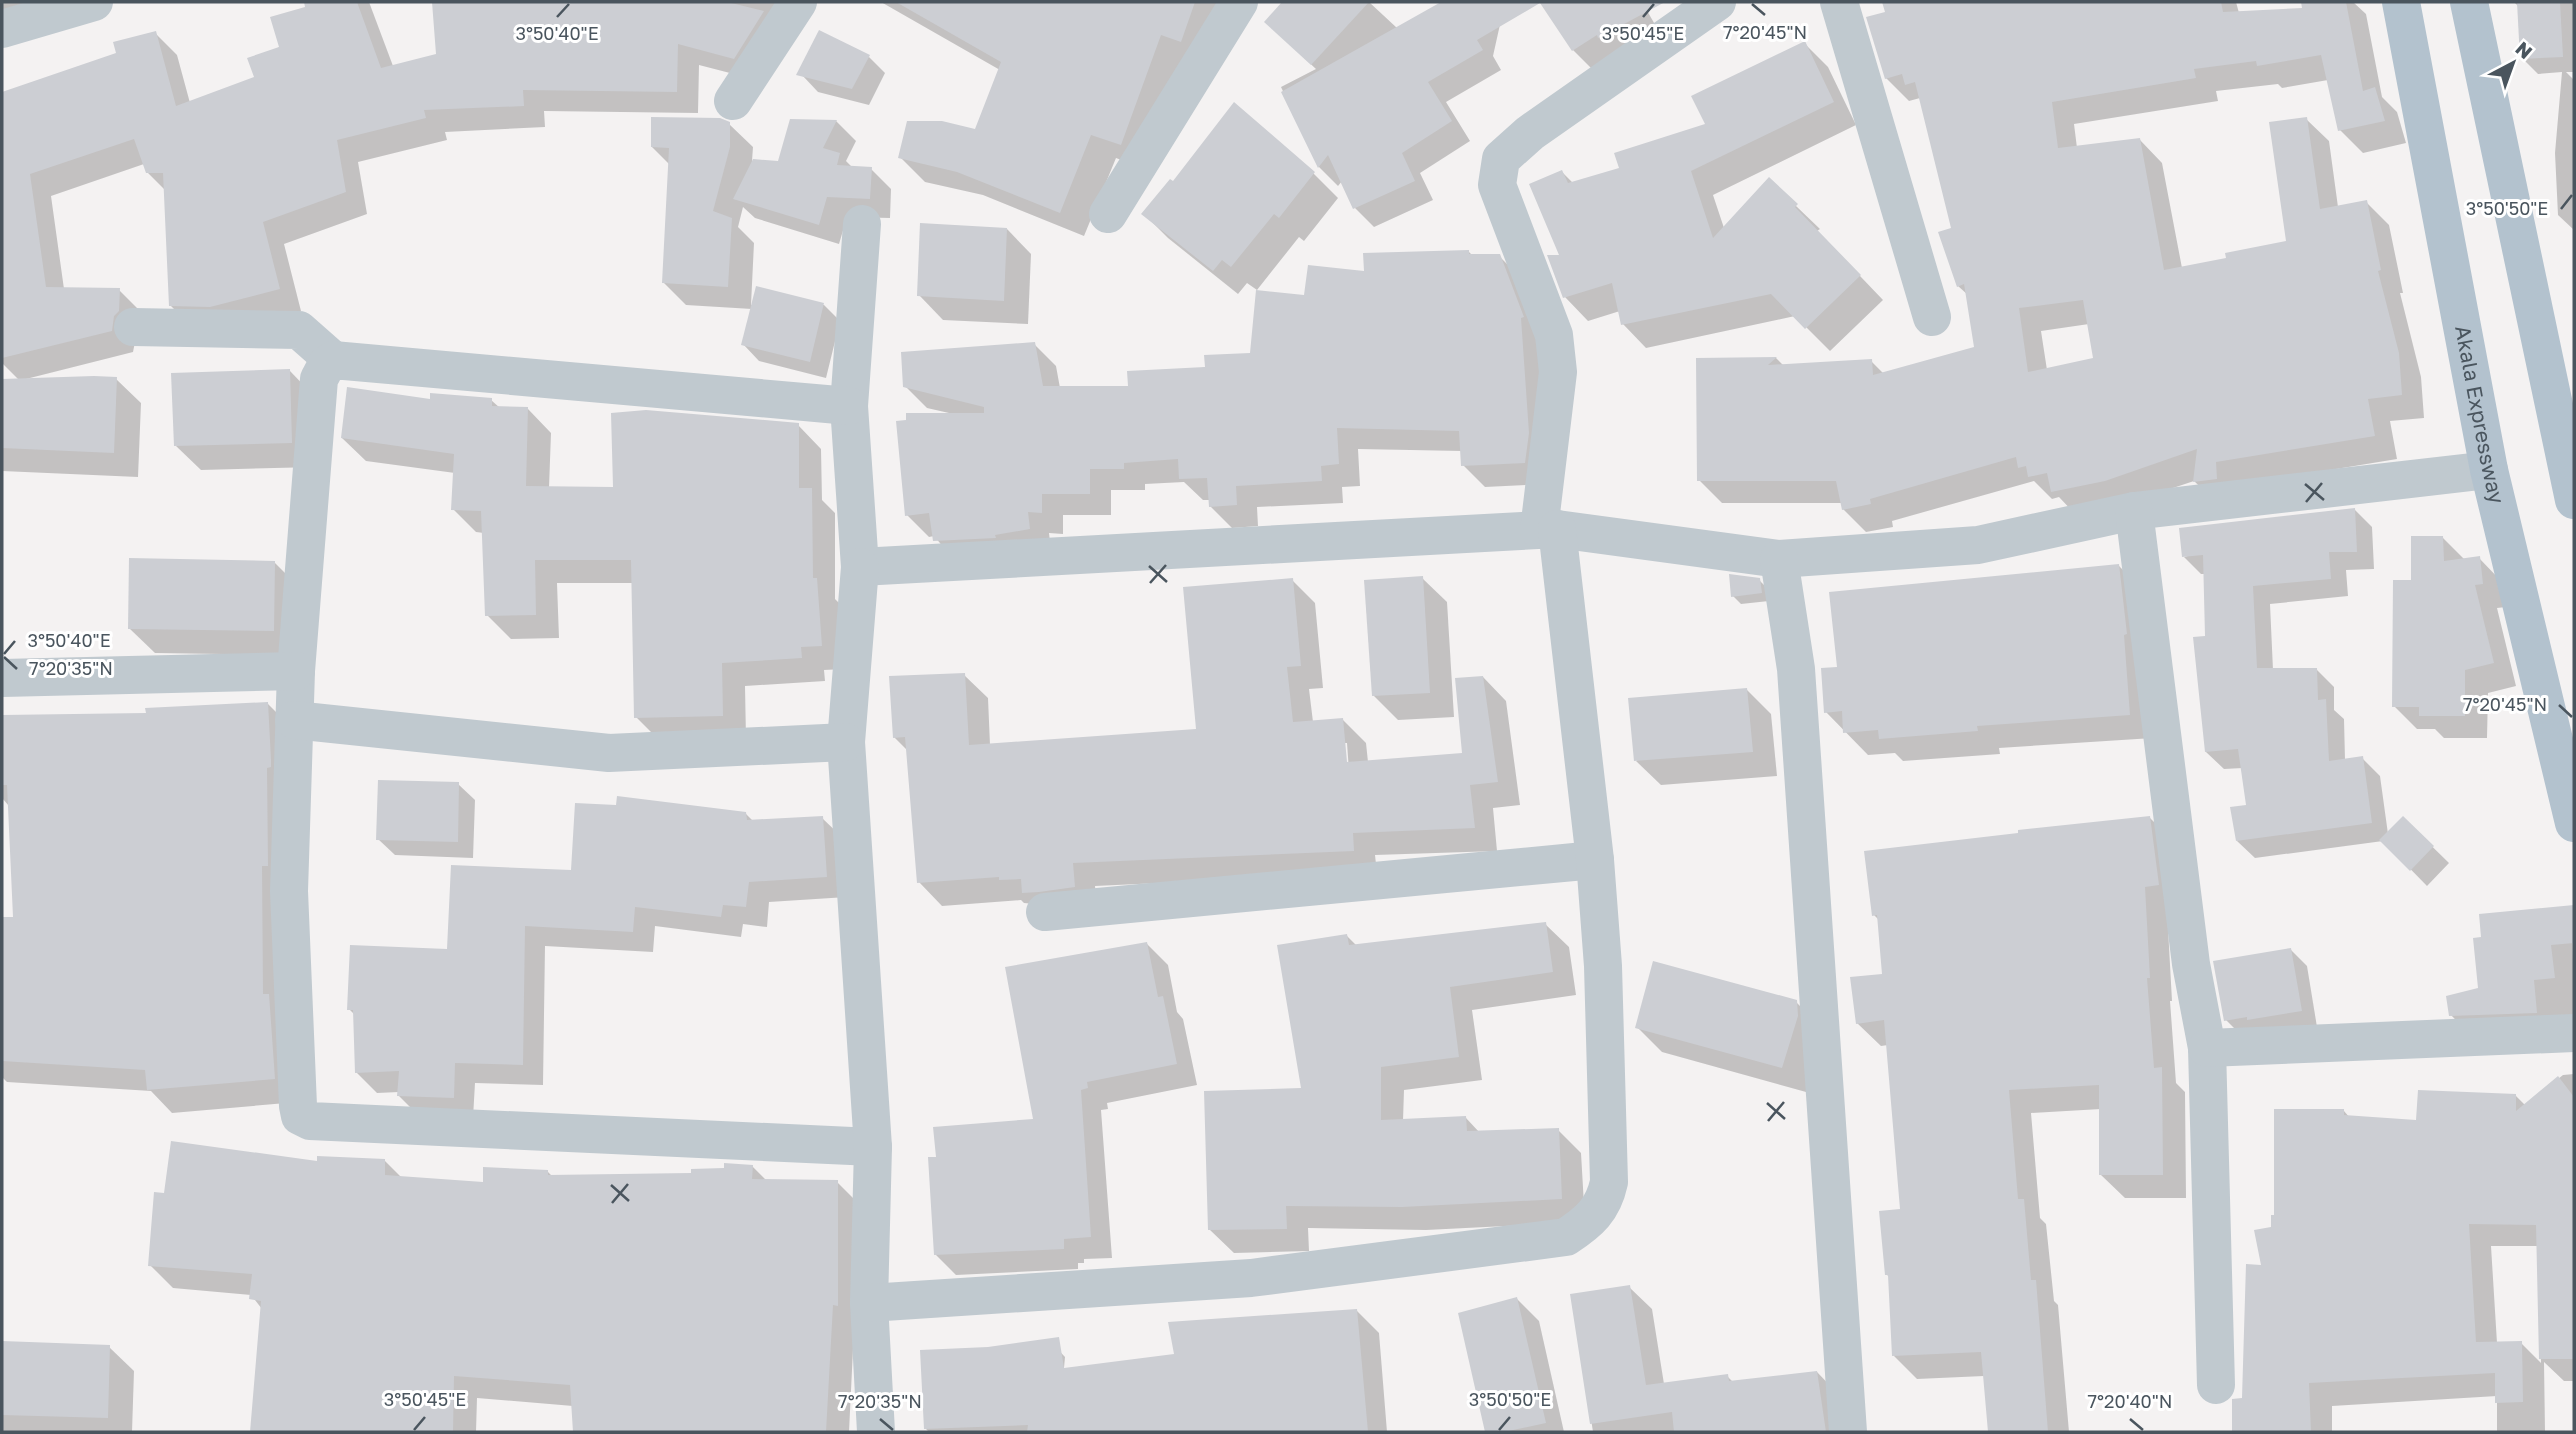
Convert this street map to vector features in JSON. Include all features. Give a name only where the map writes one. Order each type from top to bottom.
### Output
[{"type":"main road","name":"Akala Expressway","points":[[2401,2],[2489,470],[2574,823]]},
{"type":"main road","points":[[2469,2],[2574,500]]},
{"type":"street","points":[[2,29],[94,2]]},
{"type":"street","points":[[733,101],[798,2]]},
{"type":"street","points":[[1108,214],[1239,2]]},
{"type":"street","points":[[869,1303],[1251,1278],[1566,1237],[1593,1220],[1606,1198],[1609,1182],[1604,966],[1595,860],[1548,529],[1558,372],[1554,335],[1497,185],[1501,159],[1530,133],[1717,2]]},
{"type":"street","points":[[1839,2],[1932,317]]},
{"type":"street","points":[[862,224],[849,406],[860,567],[846,742],[873,1147],[869,1303],[876,1432]]},
{"type":"street","points":[[133,327],[299,330],[310,336],[333,360]]},
{"type":"street","points":[[849,406],[333,360],[327,364],[319,379],[296,671],[289,891],[300,1116],[310,1121],[873,1147]]},
{"type":"street","points":[[860,567],[1548,529],[1779,559],[1978,545],[2134,510],[2489,470]]},
{"type":"street","points":[[2134,510],[2191,964],[2207,1048],[2216,1385]]},
{"type":"street","points":[[1779,559],[1796,669],[1848,1432]]},
{"type":"street","points":[[2,678],[296,671]]},
{"type":"street","points":[[294,720],[609,753],[846,742]]},
{"type":"street","points":[[1045,912],[1595,860]]},
{"type":"street","points":[[2207,1048],[2574,1033]]},
{"type":"building","points":[[304,2],[357,2],[381,68],[436,54],[432,2],[727,2],[764,11],[734,59],[678,44],[677,92],[523,90],[524,106],[424,110],[426,118],[337,140],[346,192],[263,222],[280,289],[210,307],[169,306],[163,173],[146,173],[134,139],[30,174],[46,287],[120,288],[119,311],[114,316],[112,331],[2,358],[2,92],[116,53],[113,42],[156,31],[176,106],[254,77],[247,58],[279,47],[270,17],[305,7]]},
{"type":"building","points":[[896,2],[1195,2],[1181,42],[1161,35],[1121,145],[1091,135],[1060,213],[957,172],[898,158],[907,121],[942,121],[975,129],[1001,62]]},
{"type":"building","points":[[1282,2],[1369,2],[1311,65],[1264,22]]},
{"type":"building","points":[[1441,2],[1665,2],[1598,38],[1597,35],[1572,51],[1540,3],[1477,40],[1483,50],[1428,82],[1452,121],[1402,153],[1415,181],[1353,209],[1328,155],[1318,168],[1281,92]]},
{"type":"building","points":[[1882,2],[2221,2],[2223,12],[2302,8],[2301,2],[2346,2],[2363,91],[2375,87],[2385,121],[2338,131],[2321,55],[2257,66],[2256,61],[2194,69],[2196,78],[2052,102],[2058,148],[2140,138],[2164,270],[2226,258],[2225,253],[2286,241],[2269,122],[2307,117],[2320,209],[2367,200],[2381,270],[2378,271],[2399,353],[2402,395],[2368,399],[2375,436],[2216,462],[2217,479],[2193,482],[2197,449],[2105,481],[2051,492],[2047,473],[2028,477],[2026,466],[2018,468],[2016,457],[1870,499],[1871,504],[1842,510],[1836,481],[1697,481],[1696,358],[1777,357],[1768,365],[1872,359],[1873,375],[1974,347],[1964,284],[1957,287],[1938,232],[1951,228],[1915,82],[1905,85],[1902,74],[1885,79],[1866,17],[1885,12]],"holes":[[[2083,300],[2093,358],[2028,372],[2019,308]]]},
{"type":"building","points":[[2517,2],[2560,2],[2563,57],[2520,59]]},
{"type":"building","points":[[819,30],[870,55],[852,89],[796,75]]},
{"type":"building","points":[[1805,41],[1834,102],[1691,171],[1713,238],[1769,177],[1798,204],[1795,207],[1861,275],[1805,329],[1771,294],[1621,325],[1612,283],[1563,298],[1547,255],[1559,255],[1529,184],[1562,170],[1568,183],[1619,168],[1614,153],[1705,124],[1691,96]]},
{"type":"building","points":[[1234,102],[1315,172],[1279,218],[1274,214],[1231,267],[1222,260],[1213,271],[1141,214],[1170,179],[1173,181]]},
{"type":"building","points":[[651,117],[720,118],[730,122],[730,147],[713,211],[732,218],[728,287],[662,283],[669,148],[651,147]]},
{"type":"building","points":[[790,119],[837,120],[823,148],[840,153],[837,165],[872,167],[870,199],[827,197],[819,225],[733,199],[753,159],[778,161]]},
{"type":"building","points":[[920,223],[1007,228],[1004,301],[917,296]]},
{"type":"building","points":[[1469,250],[1469,254],[1500,254],[1524,317],[1521,318],[1529,433],[1525,463],[1461,466],[1459,431],[1337,428],[1339,464],[1321,466],[1322,481],[1236,486],[1237,505],[1209,507],[1207,478],[1179,479],[1178,459],[1124,463],[1124,469],[1090,469],[1090,494],[1042,494],[1042,513],[1028,512],[1030,529],[995,535],[996,538],[933,541],[929,513],[905,516],[896,421],[906,420],[906,413],[984,413],[984,407],[903,387],[901,352],[1035,342],[1043,386],[1128,386],[1127,371],[1205,367],[1204,355],[1250,353],[1256,290],[1304,295],[1308,265],[1364,271],[1363,253]]},
{"type":"building","points":[[756,286],[824,303],[810,362],[741,345]]},
{"type":"building","points":[[290,369],[292,443],[174,446],[171,373]]},
{"type":"building","points":[[117,377],[114,453],[2,448],[2,379]]},
{"type":"building","points":[[347,387],[430,399],[430,393],[492,398],[492,406],[528,407],[526,486],[613,487],[611,413],[646,410],[799,423],[799,488],[812,488],[813,578],[817,578],[822,646],[801,647],[802,658],[722,663],[723,716],[634,718],[631,560],[535,560],[536,615],[485,616],[481,511],[451,510],[454,454],[341,438]]},
{"type":"building","points":[[2355,508],[2357,552],[2329,552],[2331,579],[2253,586],[2257,668],[2317,668],[2318,700],[2326,699],[2329,761],[2363,756],[2372,823],[2236,841],[2230,807],[2246,805],[2238,749],[2205,752],[2193,637],[2205,636],[2203,555],[2182,557],[2179,528]]},
{"type":"building","points":[[2411,536],[2443,536],[2444,561],[2480,556],[2483,584],[2475,585],[2494,663],[2465,670],[2465,716],[2419,716],[2419,707],[2392,707],[2393,580],[2411,580]]},
{"type":"building","points":[[129,558],[275,561],[274,631],[128,629]]},
{"type":"building","points":[[2119,564],[2127,634],[2124,635],[2130,715],[1977,726],[1978,731],[1879,739],[1878,730],[1843,733],[1842,711],[1824,713],[1821,668],[1837,667],[1829,592]]},
{"type":"building","points":[[1729,574],[1760,578],[1762,593],[1731,597]]},
{"type":"building","points":[[1423,576],[1430,693],[1372,696],[1364,580]]},
{"type":"building","points":[[1293,578],[1301,666],[1287,667],[1293,722],[1343,718],[1347,762],[1462,753],[1455,678],[1483,676],[1498,782],[1470,785],[1475,828],[1353,833],[1354,851],[1073,863],[1075,887],[1039,892],[1022,893],[1021,879],[999,880],[999,877],[917,883],[905,737],[893,738],[889,676],[965,673],[969,745],[1196,729],[1183,587]]},
{"type":"building","points":[[1747,688],[1753,752],[1634,761],[1628,698]]},
{"type":"building","points":[[268,702],[271,767],[267,768],[268,866],[262,866],[263,994],[269,994],[275,1079],[147,1090],[145,1070],[2,1061],[2,917],[13,917],[7,785],[2,785],[2,715],[146,713],[145,708]]},
{"type":"building","points":[[378,780],[459,782],[458,842],[376,840]]},
{"type":"building","points":[[617,796],[746,812],[747,820],[823,816],[827,877],[749,882],[746,907],[723,905],[721,917],[635,907],[633,932],[525,926],[523,1065],[455,1063],[454,1098],[397,1096],[399,1071],[355,1073],[353,1010],[347,1010],[350,945],[447,949],[451,865],[571,870],[575,803],[616,805]]},
{"type":"building","points":[[2150,816],[2159,885],[2145,887],[2150,978],[2147,978],[2154,1068],[2162,1067],[2163,1175],[2099,1175],[2099,1085],[2009,1090],[2018,1199],[2024,1199],[2031,1280],[2036,1280],[2048,1432],[1988,1432],[1981,1352],[1892,1356],[1888,1275],[1885,1275],[1879,1211],[1900,1209],[1884,1020],[1856,1024],[1850,977],[1882,974],[1877,915],[1872,916],[1864,851],[2018,833],[2018,830]]},
{"type":"building","points":[[2403,816],[2434,846],[2410,871],[2379,840]]},
{"type":"building","points":[[2574,905],[2574,943],[2551,945],[2555,978],[2534,980],[2537,1013],[2449,1016],[2446,996],[2478,988],[2473,938],[2481,937],[2479,914]]},
{"type":"building","points":[[1546,922],[1553,972],[1450,987],[1459,1057],[1381,1067],[1381,1120],[1466,1116],[1467,1131],[1559,1128],[1562,1199],[1402,1207],[1286,1206],[1287,1229],[1208,1230],[1204,1091],[1301,1088],[1277,945],[1347,934],[1349,945]]},
{"type":"building","points":[[1147,942],[1158,997],[1163,996],[1177,1064],[1087,1082],[1088,1088],[1081,1090],[1091,1237],[1064,1239],[1064,1249],[934,1255],[928,1157],[936,1157],[933,1127],[1033,1119],[1005,967]]},
{"type":"building","points":[[2291,948],[2302,1011],[2224,1021],[2213,961]]},
{"type":"building","points":[[1653,961],[1797,1000],[1798,1016],[1782,1068],[1635,1028]]},
{"type":"building","points":[[2558,1076],[2574,1097],[2574,1359],[2539,1359],[2536,1225],[2469,1224],[2476,1342],[2522,1341],[2523,1402],[2495,1403],[2495,1373],[2309,1383],[2311,1432],[2232,1432],[2232,1399],[2242,1398],[2246,1264],[2261,1265],[2254,1230],[2271,1227],[2271,1215],[2274,1215],[2274,1109],[2344,1109],[2344,1115],[2416,1120],[2418,1090],[2516,1094],[2516,1111]]},
{"type":"building","points":[[171,1141],[317,1161],[317,1156],[385,1159],[385,1175],[483,1182],[483,1167],[548,1170],[548,1175],[691,1173],[691,1169],[724,1168],[724,1163],[753,1165],[752,1179],[838,1180],[838,1306],[833,1305],[826,1432],[573,1432],[570,1385],[454,1376],[453,1432],[250,1432],[261,1301],[249,1299],[252,1274],[148,1266],[154,1192],[164,1193]]},
{"type":"building","points":[[1630,1285],[1646,1385],[1728,1374],[1729,1381],[1817,1371],[1826,1432],[1674,1432],[1672,1412],[1590,1424],[1570,1294]]},
{"type":"building","points":[[1517,1297],[1546,1423],[1504,1432],[1485,1432],[1458,1313]]},
{"type":"building","points":[[1357,1309],[1368,1432],[1027,1432],[1028,1425],[924,1429],[920,1350],[988,1347],[1059,1337],[1064,1368],[1174,1354],[1168,1322]]},
{"type":"building","points":[[2,1341],[110,1345],[108,1418],[2,1415]]}]
